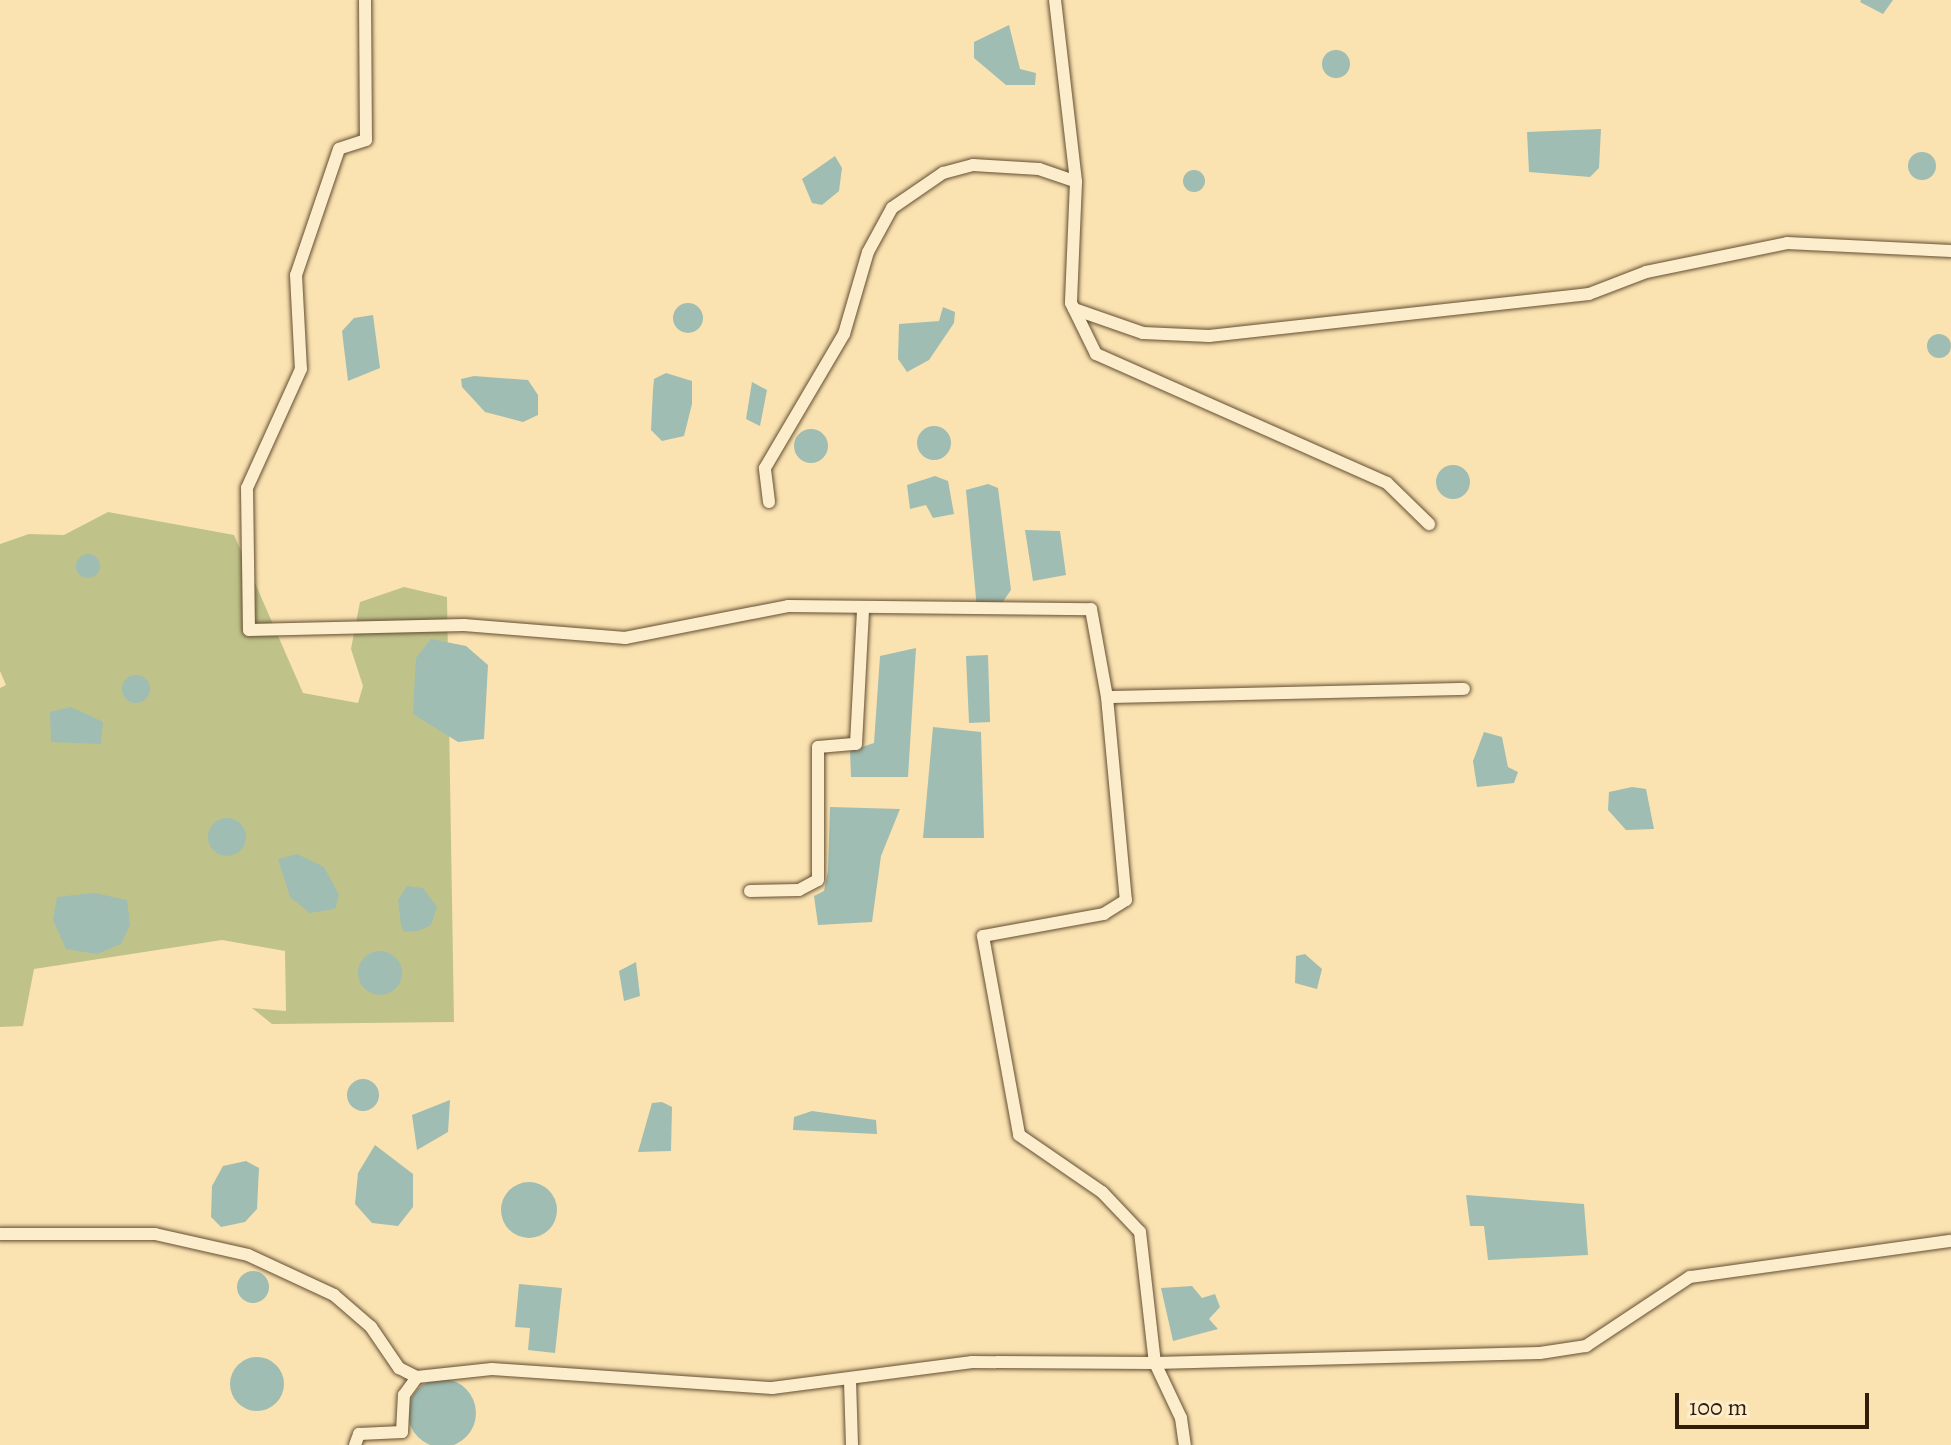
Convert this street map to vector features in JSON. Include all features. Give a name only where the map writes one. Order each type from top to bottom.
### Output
[{"type":"street","points":[[365,0],[366,140],[339,149],[334,163],[296,275],[301,369],[247,488],[249,630],[464,625],[625,638],[788,606],[1091,609],[1107,697],[1126,900],[1104,914],[983,936],[1019,1135],[1102,1192],[1140,1232],[1155,1363],[1181,1418],[1185,1445]]},
{"type":"street","points":[[1055,0],[1076,182],[1074,309],[1096,354],[1387,483],[1429,524]]},
{"type":"street","points":[[769,502],[765,468],[844,334],[868,252],[892,208],[943,173],[973,165],[1039,169],[1076,182]]},
{"type":"street","points":[[1074,309],[1143,333],[1209,336],[1589,294],[1646,272],[1787,243],[1951,251]]},
{"type":"street","points":[[750,891],[799,890],[818,880],[818,747],[856,744],[863,609]]},
{"type":"street","points":[[1107,697],[1464,689]]},
{"type":"street","points":[[0,1234],[155,1234],[248,1255],[334,1295],[371,1327],[399,1368],[417,1377],[492,1369],[772,1388],[850,1381],[972,1362],[1155,1363],[1540,1353],[1586,1346],[1690,1277],[1951,1241]]},
{"type":"street","points":[[355,1445],[359,1434],[402,1432],[404,1395],[417,1377]]},
{"type":"street","points":[[850,1381],[852,1445]]},
{"type":"green space","points":[[108,512],[234,535],[303,693],[358,703],[363,686],[351,649],[360,602],[404,587],[447,597],[454,1022],[272,1024],[252,1008],[286,1011],[285,951],[222,940],[34,969],[23,1026],[0,1027],[0,688],[6,685],[0,671],[0,544],[29,534],[64,535]]},
{"type":"water","points":[[1861,0],[1893,0],[1883,14],[1860,2]]},
{"type":"water","points":[[1009,25],[1020,69],[1036,73],[1035,85],[1006,85],[974,58],[974,42]]},
{"type":"water","points":[[1336,50],[1346,54],[1350,64],[1346,74],[1336,78],[1326,74],[1322,64],[1326,54]]},
{"type":"water","points":[[1601,129],[1599,168],[1590,177],[1529,172],[1527,132]]},
{"type":"water","points":[[1922,152],[1932,156],[1936,166],[1932,176],[1922,180],[1912,176],[1908,166],[1912,156]]},
{"type":"water","points":[[835,156],[842,168],[839,191],[822,205],[812,203],[802,179]]},
{"type":"water","points":[[1190,170],[1198,170],[1205,181],[1198,192],[1190,192],[1183,185],[1183,177]]},
{"type":"water","points":[[688,303],[698,308],[703,318],[698,328],[688,333],[678,328],[673,318],[678,308]]},
{"type":"water","points":[[943,307],[955,312],[954,323],[929,360],[907,372],[898,359],[899,324],[939,321]]},
{"type":"water","points":[[373,315],[380,368],[348,381],[342,331],[354,318]]},
{"type":"water","points":[[1939,334],[1947,338],[1951,346],[1947,354],[1939,358],[1931,354],[1927,346],[1931,338]]},
{"type":"water","points":[[666,373],[692,381],[692,404],[684,436],[662,441],[651,430],[653,390],[654,379]]},
{"type":"water","points":[[474,376],[528,380],[538,395],[538,415],[523,422],[485,412],[462,387],[461,379]]},
{"type":"water","points":[[752,382],[767,390],[760,426],[746,419]]},
{"type":"water","points":[[934,426],[946,431],[951,443],[946,455],[934,460],[922,455],[917,443],[922,431]]},
{"type":"water","points":[[811,429],[823,434],[828,446],[823,458],[811,463],[799,458],[794,446],[799,434]]},
{"type":"water","points":[[1453,465],[1465,470],[1470,482],[1465,494],[1453,499],[1441,494],[1436,482],[1441,470]]},
{"type":"water","points":[[935,476],[948,481],[954,514],[933,518],[926,505],[910,509],[907,485]]},
{"type":"water","points":[[988,484],[998,488],[1011,590],[1002,603],[977,609],[966,490]]},
{"type":"water","points":[[1025,530],[1060,531],[1066,575],[1033,581]]},
{"type":"water","points":[[88,554],[99,561],[100,566],[93,577],[88,578],[77,571],[76,566],[83,555]]},
{"type":"water","points":[[431,639],[466,646],[488,665],[484,739],[458,742],[413,714],[416,658]]},
{"type":"water","points":[[916,648],[908,777],[851,777],[850,751],[874,743],[880,656]]},
{"type":"water","points":[[988,655],[990,722],[969,723],[966,656]]},
{"type":"water","points":[[136,675],[146,679],[150,689],[146,699],[136,703],[126,699],[122,689],[126,679]]},
{"type":"water","points":[[71,707],[103,722],[101,744],[51,742],[50,712]]},
{"type":"water","points":[[933,727],[981,732],[984,838],[923,838]]},
{"type":"water","points":[[1484,732],[1502,737],[1508,767],[1518,772],[1514,783],[1477,787],[1473,761]]},
{"type":"water","points":[[1632,787],[1646,789],[1654,829],[1626,830],[1608,810],[1609,792]]},
{"type":"water","points":[[830,807],[900,809],[881,856],[872,922],[818,925],[814,896],[824,891],[828,871]]},
{"type":"water","points":[[227,818],[241,823],[246,837],[241,851],[227,856],[213,851],[208,837],[213,823]]},
{"type":"water","points":[[297,854],[324,867],[339,895],[335,909],[310,913],[290,897],[278,859]]},
{"type":"water","points":[[407,886],[423,888],[437,907],[431,925],[418,931],[404,932],[401,925],[398,900]]},
{"type":"water","points":[[94,893],[127,900],[130,925],[121,944],[97,954],[66,949],[53,920],[57,897]]},
{"type":"water","points":[[380,951],[395,958],[402,973],[395,988],[380,995],[365,988],[358,973],[365,958]]},
{"type":"water","points":[[1305,954],[1322,969],[1317,989],[1295,983],[1296,956]]},
{"type":"water","points":[[636,962],[640,996],[624,1001],[619,971]]},
{"type":"water","points":[[363,1079],[374,1084],[379,1095],[374,1106],[363,1111],[352,1106],[347,1095],[352,1084]]},
{"type":"water","points":[[450,1100],[448,1132],[417,1150],[412,1115]]},
{"type":"water","points":[[662,1102],[672,1107],[671,1151],[638,1152],[652,1103]]},
{"type":"water","points":[[812,1111],[876,1120],[877,1134],[793,1130],[794,1117]]},
{"type":"water","points":[[375,1145],[413,1174],[413,1207],[398,1226],[372,1223],[355,1204],[358,1173]]},
{"type":"water","points":[[246,1161],[259,1168],[257,1209],[245,1222],[221,1227],[211,1217],[212,1186],[223,1166]]},
{"type":"water","points":[[529,1182],[549,1190],[557,1210],[549,1230],[529,1238],[509,1230],[501,1210],[509,1190]]},
{"type":"water","points":[[1466,1195],[1584,1204],[1588,1255],[1488,1260],[1484,1226],[1470,1226]]},
{"type":"water","points":[[253,1271],[265,1275],[269,1287],[265,1299],[253,1303],[241,1299],[237,1287],[241,1275]]},
{"type":"water","points":[[519,1284],[562,1288],[555,1353],[528,1350],[530,1328],[515,1327]]},
{"type":"water","points":[[1192,1286],[1202,1298],[1215,1294],[1220,1307],[1209,1319],[1218,1329],[1173,1341],[1161,1288]]},
{"type":"water","points":[[257,1357],[276,1365],[284,1384],[276,1403],[257,1411],[238,1403],[230,1384],[238,1365]]},
{"type":"water","points":[[442,1379],[455,1381],[466,1389],[474,1400],[474,1426],[466,1437],[455,1445],[442,1447],[429,1445],[418,1437],[410,1426],[408,1413],[410,1400],[418,1389],[429,1381]]}]
